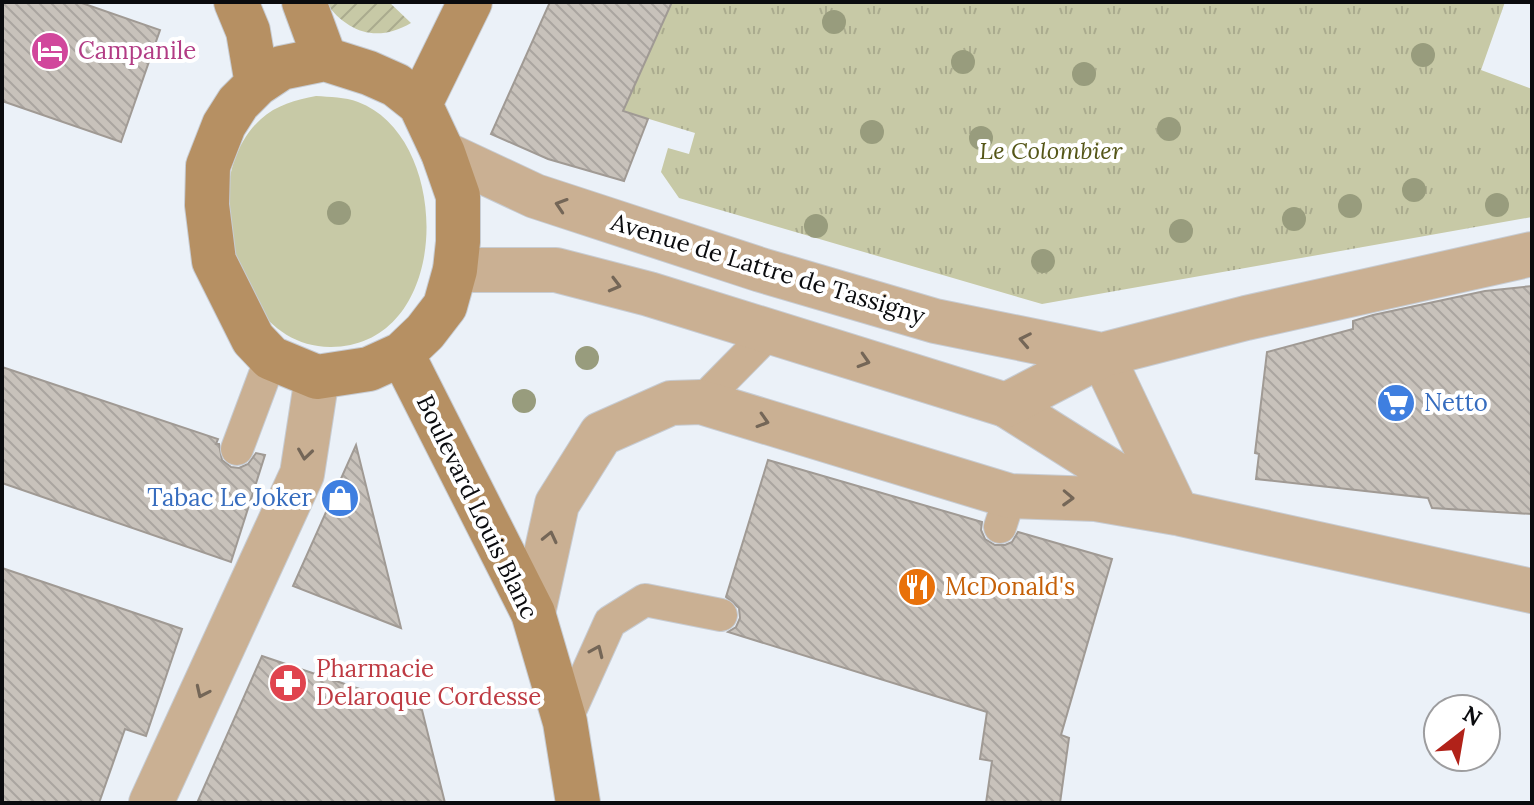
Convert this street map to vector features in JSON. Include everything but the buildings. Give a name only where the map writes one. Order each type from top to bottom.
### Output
[{"type":"main road","points":[[236,2],[248,31],[257,84]]},
{"type":"main road","points":[[304,2],[325,59]]},
{"type":"main road","points":[[420,104],[470,2]]},
{"type":"main road","points":[[325,59],[396,85],[420,104],[443,153],[458,196],[455,270],[445,306],[425,332],[402,354],[369,369],[317,377],[271,358],[253,339],[214,261],[207,205],[208,166],[224,125],[238,103],[257,84],[281,68],[325,59]]},
{"type":"main road","name":"Boulevard Louis Blanc","points":[[402,354],[533,613],[565,722],[578,803]]},
{"type":"street","name":"Avenue de Lattre de Tassigny","points":[[443,153],[535,196],[761,270],[935,321],[1102,355]]},
{"type":"street","name":"Avenue de Lattre de Tassigny","points":[[1006,405],[1102,355],[1246,318],[1532,254]]},
{"type":"street","points":[[455,270],[556,270],[649,294],[1006,405],[1177,513]]},
{"type":"street","points":[[1102,355],[1177,513]]},
{"type":"street","points":[[151,803],[302,474],[317,377]]},
{"type":"street","points":[[533,613],[557,504],[601,434],[671,403],[701,402],[1005,511],[1096,499],[1177,513],[1532,591]]},
{"type":"lane","points":[[701,402],[770,332]]},
{"type":"lane","points":[[237,449],[271,358]]},
{"type":"lane","points":[[565,722],[610,622],[645,600],[721,615]]},
{"type":"green space","points":[[325,2],[389,2],[411,23],[386,33],[364,32],[343,21]]},
{"type":"green space","name":"Le Colombier","points":[[672,2],[1505,2],[1481,70],[1532,89],[1532,217],[1042,304],[679,198],[661,172],[668,148],[689,154],[695,133],[623,111]]},
{"type":"green space","points":[[316,96],[358,102],[389,123],[411,155],[424,195],[426,237],[419,278],[400,313],[371,338],[331,347],[296,340],[268,320],[247,291],[233,256],[227,217],[229,180],[241,146],[261,119],[273,110]]},
{"type":"place","name":"Campanile","points":[[50,51]]},
{"type":"place","name":"Netto","points":[[1396,403]]},
{"type":"place","name":"Tabac Le Joker","points":[[340,498]]},
{"type":"place","name":"McDonald's","points":[[917,587]]},
{"type":"place","name":"Pharmacie Delaroque Cordesse","points":[[288,683]]}]
